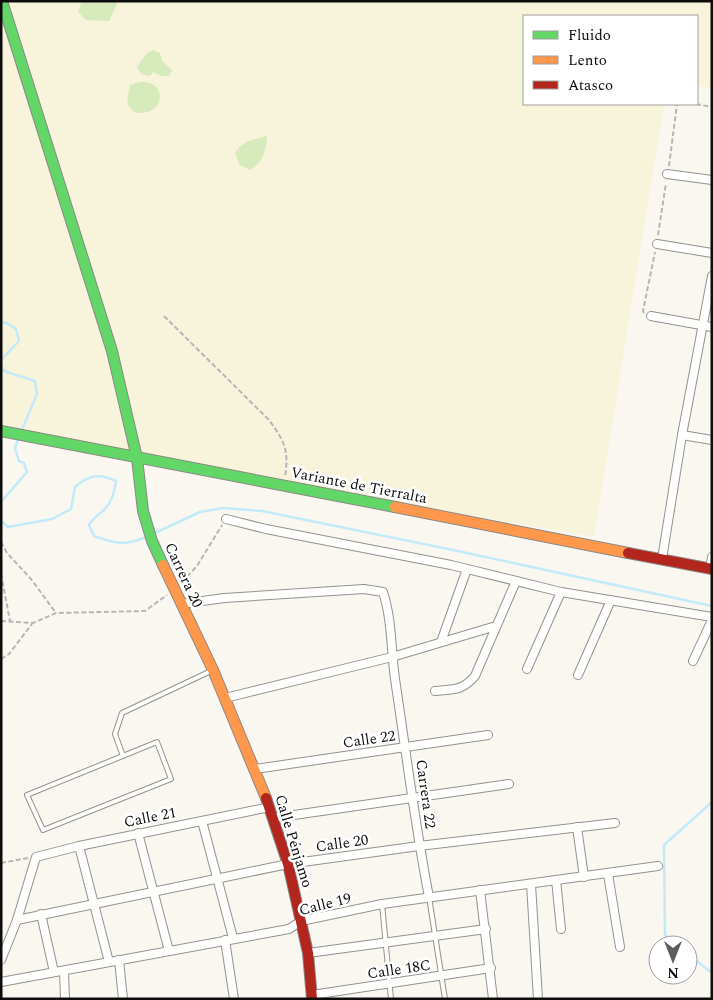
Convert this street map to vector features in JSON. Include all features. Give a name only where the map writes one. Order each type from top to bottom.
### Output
[{"type":"street","name":"Carrera 20","points":[[2,1],[112,351],[137,458],[143,511],[152,542],[225,698]]},
{"type":"street","points":[[668,174],[712,180]]},
{"type":"street","points":[[657,244],[712,254]]},
{"type":"street","points":[[662,559],[682,435],[712,276]]},
{"type":"street","points":[[651,316],[712,327]]},
{"type":"street","name":"Variante de Tierralta","points":[[1,431],[711,569]]},
{"type":"street","points":[[682,435],[712,440]]},
{"type":"street","points":[[226,519],[266,529],[466,569],[561,592],[712,619],[693,661]]},
{"type":"street","points":[[711,569],[712,558]]},
{"type":"street","points":[[441,642],[466,569]]},
{"type":"street","points":[[435,691],[460,689],[476,676],[516,581]]},
{"type":"street","name":"Carrera 22","points":[[181,604],[224,598],[364,589],[383,592],[386,602],[419,846],[429,897]]},
{"type":"street","points":[[528,669],[561,592]]},
{"type":"street","points":[[578,675],[611,600]]},
{"type":"street","points":[[225,698],[392,657],[496,626]]},
{"type":"street","name":"Calle Pénjamo","points":[[225,698],[270,807],[288,864],[308,953],[312,997]]},
{"type":"street","name":"Calle 22","points":[[255,769],[488,735]]},
{"type":"street","points":[[273,818],[508,784]]},
{"type":"street","name":"Calle 21","points":[[36,857],[138,833],[270,807]]},
{"type":"street","points":[[202,820],[217,879],[229,939],[234,999]]},
{"type":"street","name":"Calle 20","points":[[17,920],[288,864],[419,846],[615,823]]},
{"type":"street","points":[[577,827],[584,877]]},
{"type":"street","points":[[138,833],[169,951]]},
{"type":"street","points":[[79,846],[109,962]]},
{"type":"street","points":[[1,960],[17,920],[36,857]]},
{"type":"street","name":"Calle 19","points":[[1,982],[289,929],[301,921],[382,904],[658,866]]},
{"type":"street","points":[[608,874],[620,947]]},
{"type":"street","points":[[556,880],[561,929]]},
{"type":"street","points":[[531,884],[538,999]]},
{"type":"street","points":[[480,890],[494,999]]},
{"type":"street","points":[[41,914],[54,972]]},
{"type":"street","points":[[308,953],[386,944],[486,929]]},
{"type":"street","points":[[119,960],[123,999]]},
{"type":"street","name":"Calle 18C","points":[[312,997],[490,968]]},
{"type":"street","points":[[64,971],[66,999]]},
{"type":"lane","points":[[123,756],[115,734],[122,713],[213,670]]},
{"type":"lane","points":[[157,742],[171,780],[43,830],[27,795],[123,756],[157,742]]},
{"type":"lane","name":"Carrera 22","points":[[429,897],[445,999]]},
{"type":"lane","points":[[382,904],[391,999]]},
{"type":"path","points":[[698,104],[712,107]]},
{"type":"path","points":[[651,316],[645,315],[643,311],[657,244],[677,105]]},
{"type":"path","points":[[164,316],[269,420],[283,439],[286,449],[284,486]]},
{"type":"path","points":[[1,621],[33,623],[56,613],[145,611],[175,590],[197,566],[226,519]]},
{"type":"path","points":[[1,542],[7,553],[31,579],[56,613]]},
{"type":"path","points":[[1,574],[10,622]]},
{"type":"path","points":[[1,660],[9,654],[33,623]]},
{"type":"path","points":[[1,863],[36,857]]},
{"type":"shaded area","points":[[1,1],[712,1],[712,88],[698,85],[698,15],[523,15],[523,105],[664,105],[594,537],[279,482],[124,449],[1,426]]},
{"type":"green space","points":[[83,1],[114,1],[117,4],[109,21],[86,20],[78,12]]},
{"type":"green space","points":[[153,50],[160,53],[162,61],[172,70],[169,76],[161,76],[153,72],[150,76],[141,74],[137,67],[147,53]]},
{"type":"green space","points":[[140,82],[149,83],[156,87],[159,91],[160,99],[152,110],[136,113],[129,107],[128,98],[130,85]]},
{"type":"green space","points":[[267,136],[265,151],[261,160],[250,170],[240,165],[235,153],[238,149],[249,141]]},
{"type":"waterway","points":[[1,322],[7,323],[16,329],[19,341],[1,360]]},
{"type":"waterway","points":[[1,365],[4,371],[35,381],[37,394],[21,432]]},
{"type":"waterway","points":[[1,502],[27,472],[24,463],[19,461],[15,448],[19,437]]},
{"type":"waterway","points":[[1,521],[8,527],[52,519],[71,509],[75,487],[85,480],[99,476],[116,481],[111,501],[89,525],[94,536],[121,543],[127,543],[148,536]]},
{"type":"waterway","points":[[153,534],[200,512],[223,508],[262,511],[712,606]]},
{"type":"waterway","points":[[665,935],[664,845],[712,802]]},
{"type":"waterway","points":[[698,962],[712,973]]},
{"type":"traffic: fast","points":[[2,1],[112,351],[137,458],[143,511],[152,541],[163,565]]},
{"type":"traffic: fast","points":[[1,431],[395,507]]},
{"type":"traffic: slow","points":[[395,507],[628,553]]},
{"type":"traffic: slow","points":[[163,565],[213,670],[266,798]]},
{"type":"traffic: jam","points":[[628,553],[712,569]]},
{"type":"traffic: jam","points":[[266,798],[288,864],[308,953],[312,999]]}]
